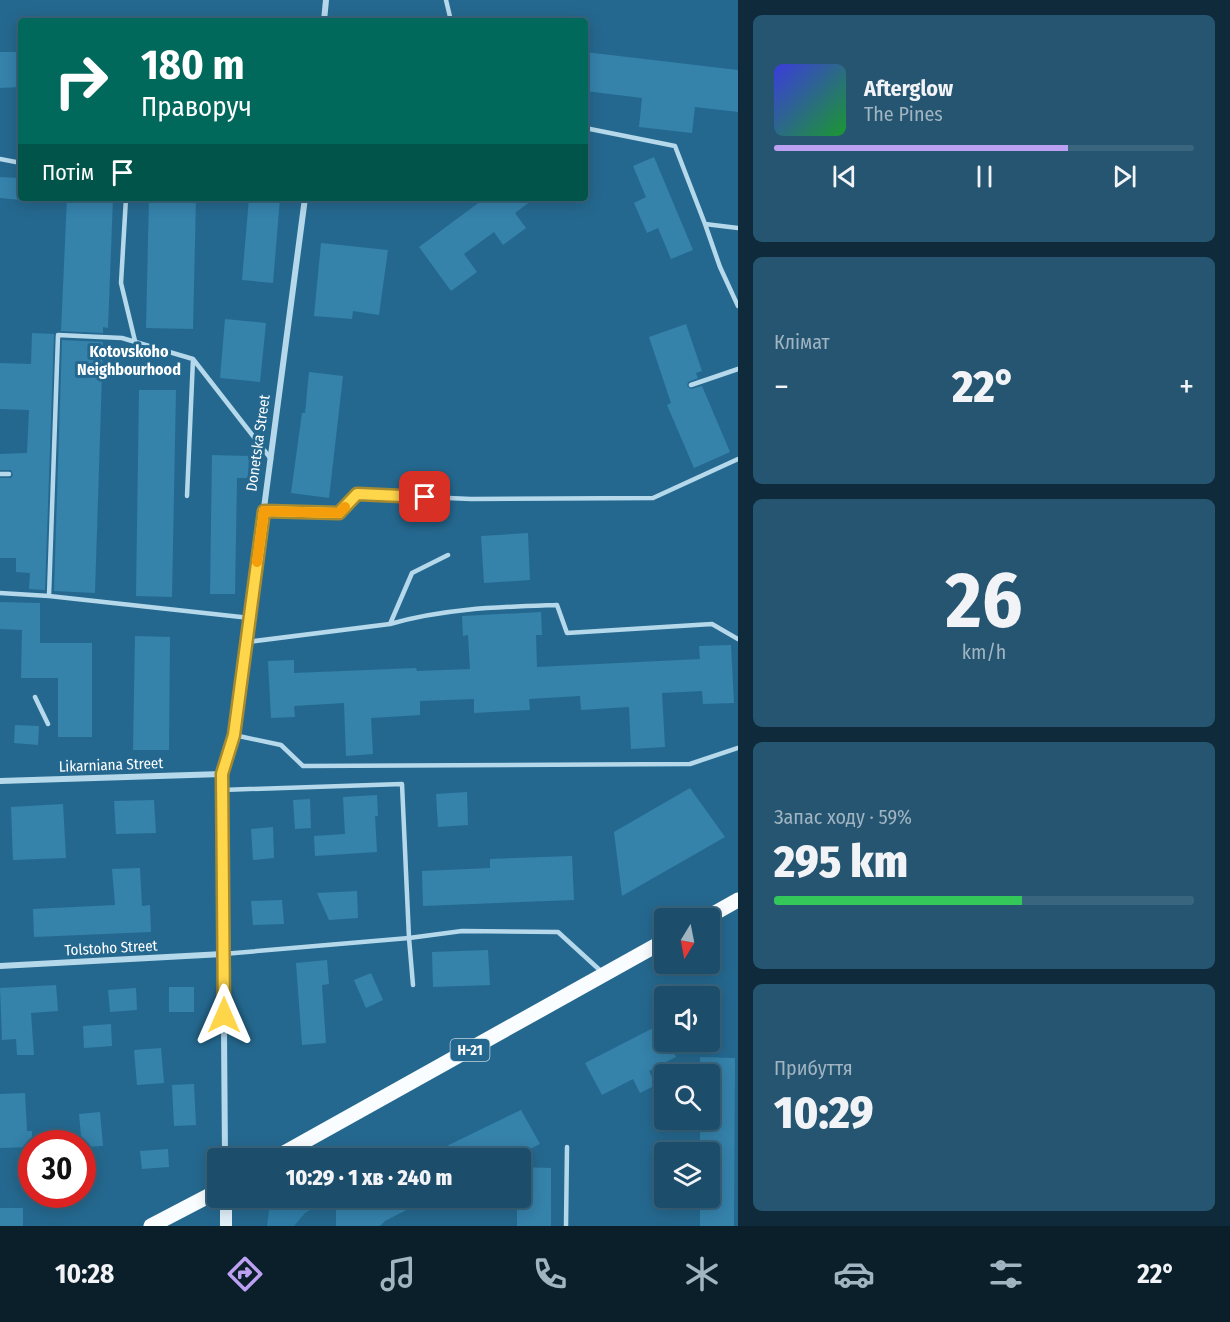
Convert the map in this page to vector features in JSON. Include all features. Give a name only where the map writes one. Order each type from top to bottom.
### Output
[{"type":"main road","points":[[720,910],[738,900]]},
{"type":"main road","name":"Н-21","points":[[293,1148],[654,947]]},
{"type":"main road","points":[[151,1226],[207,1197]]},
{"type":"main road","points":[[225,1208],[226,1226]]},
{"type":"street","points":[[324,18],[326,0]]},
{"type":"street","name":"Donetska Street","points":[[225,1148],[222,774],[234,735],[305,201]]},
{"type":"street","name":"Likarniana Street","points":[[0,781],[222,774]]},
{"type":"street","name":"Tolstoho Street","points":[[0,966],[224,954]]},
{"type":"lane","points":[[446,0],[450,18]]},
{"type":"lane","points":[[588,129],[675,146],[720,267],[738,306]]},
{"type":"lane","points":[[0,159],[18,162]]},
{"type":"lane","points":[[126,201],[121,283],[135,341]]},
{"type":"lane","points":[[705,224],[738,228]]},
{"type":"lane","points":[[49,596],[58,335],[122,338],[193,359],[271,459]]},
{"type":"lane","points":[[187,496],[193,359]]},
{"type":"lane","points":[[692,385],[738,369]]},
{"type":"lane","points":[[264,511],[339,513],[357,494],[471,499],[653,498],[738,459]]},
{"type":"lane","points":[[0,474],[9,474]]},
{"type":"lane","points":[[390,624],[412,573],[448,555]]},
{"type":"lane","points":[[0,593],[49,596],[250,618]]},
{"type":"lane","points":[[247,642],[390,624],[415,617],[468,609],[557,605],[567,633],[712,624],[738,639]]},
{"type":"lane","points":[[35,697],[48,724]]},
{"type":"lane","points":[[234,735],[281,745],[303,766],[690,764],[738,748]]},
{"type":"lane","points":[[222,790],[402,784],[413,985]]},
{"type":"lane","points":[[224,954],[409,938],[462,931],[558,932],[605,974]]},
{"type":"lane","points":[[566,1226],[567,1147]]},
{"type":"shaded area","points":[[270,1208],[313,1208],[305,1213],[294,1226],[267,1226]]},
{"type":"building","points":[[0,52],[18,52],[18,87],[0,88]]},
{"type":"building","points":[[588,52],[738,70],[738,112],[695,107],[692,133],[639,127],[642,98],[588,91]]},
{"type":"building","points":[[654,157],[693,250],[671,259],[658,228],[647,233],[634,203],[646,197],[633,166]]},
{"type":"building","points":[[0,177],[18,178],[18,200],[0,198]]},
{"type":"building","points":[[67,201],[113,201],[108,328],[103,327],[103,333],[61,331]]},
{"type":"building","points":[[149,201],[196,201],[193,329],[146,328]]},
{"type":"building","points":[[249,201],[280,201],[273,283],[242,280]]},
{"type":"building","points":[[481,201],[531,201],[515,213],[526,228],[503,245],[494,232],[464,254],[477,272],[451,291],[419,247]]},
{"type":"building","points":[[321,243],[388,250],[379,315],[353,311],[352,319],[314,316]]},
{"type":"building","points":[[225,319],[266,323],[260,382],[220,378]]},
{"type":"building","points":[[686,324],[702,371],[696,373],[698,378],[688,382],[687,386],[691,389],[702,386],[730,452],[694,468],[667,405],[671,403],[649,337]]},
{"type":"building","points":[[32,333],[54,334],[45,590],[29,589],[30,573],[16,572],[16,558],[0,558],[0,478],[11,478],[13,475],[11,470],[0,470],[0,454],[27,453],[29,410],[0,409],[0,363],[31,364]]},
{"type":"building","points":[[62,340],[103,342],[95,593],[54,591]]},
{"type":"building","points":[[309,372],[343,376],[329,498],[291,493],[302,413],[305,413]]},
{"type":"building","points":[[139,390],[176,390],[172,597],[136,596]]},
{"type":"building","points":[[212,455],[249,456],[248,478],[237,478],[235,594],[210,594]]},
{"type":"building","points":[[528,533],[530,580],[484,583],[481,536]]},
{"type":"building","points":[[0,602],[40,603],[40,643],[92,643],[92,737],[58,737],[58,678],[21,678],[22,630],[0,629]]},
{"type":"building","points":[[541,612],[542,635],[536,635],[537,667],[700,659],[699,646],[731,645],[734,703],[703,704],[702,691],[662,693],[665,747],[631,749],[629,707],[581,710],[580,696],[529,699],[530,710],[474,713],[474,699],[420,701],[420,715],[371,718],[373,754],[346,756],[344,703],[294,706],[295,717],[271,718],[268,661],[294,660],[294,673],[416,668],[417,671],[470,669],[468,635],[463,636],[462,616]]},
{"type":"building","points":[[135,636],[170,637],[169,750],[133,750]]},
{"type":"building","points":[[15,725],[39,726],[38,745],[14,743]]},
{"type":"building","points":[[690,788],[725,837],[622,896],[614,832]]},
{"type":"building","points":[[467,792],[468,825],[438,827],[436,794]]},
{"type":"building","points":[[377,795],[378,816],[375,816],[377,852],[315,856],[314,836],[345,834],[343,797]]},
{"type":"building","points":[[310,799],[311,828],[295,829],[293,800]]},
{"type":"building","points":[[154,800],[156,833],[116,834],[114,801]]},
{"type":"building","points":[[63,804],[66,858],[13,860],[11,807]]},
{"type":"building","points":[[273,827],[274,858],[253,860],[251,829]]},
{"type":"building","points":[[572,856],[574,900],[423,906],[422,871],[490,868],[490,859]]},
{"type":"building","points":[[140,868],[142,906],[150,905],[151,932],[34,937],[33,909],[115,905],[112,869]]},
{"type":"building","points":[[357,891],[358,918],[329,920],[317,893]]},
{"type":"building","points":[[282,900],[284,924],[253,925],[251,901]]},
{"type":"building","points":[[488,950],[490,985],[433,987],[432,952]]},
{"type":"building","points":[[327,960],[329,984],[322,985],[326,1043],[302,1045],[296,963]]},
{"type":"building","points":[[371,973],[383,1000],[366,1008],[354,980]]},
{"type":"building","points":[[56,985],[58,1011],[31,1013],[34,1055],[17,1055],[16,1039],[2,1040],[0,988]]},
{"type":"building","points":[[169,987],[194,987],[194,1012],[169,1012]]},
{"type":"building","points":[[136,988],[137,1010],[110,1012],[108,990]]},
{"type":"building","points":[[111,1024],[112,1046],[84,1048],[83,1026]]},
{"type":"building","points":[[654,1028],[654,1052],[673,1052],[676,1057],[662,1064],[654,1064],[654,1068],[649,1071],[654,1086],[640,1093],[633,1079],[602,1095],[585,1063]]},
{"type":"building","points":[[161,1048],[164,1083],[137,1085],[134,1050]]},
{"type":"building","points":[[700,1057],[735,1058],[734,1226],[700,1226],[700,1208],[720,1208],[720,1142],[700,1142],[700,1130],[720,1130],[720,1064],[700,1064]]},
{"type":"building","points":[[194,1084],[196,1125],[174,1126],[172,1085]]},
{"type":"building","points":[[25,1093],[27,1130],[18,1130],[18,1147],[0,1148],[0,1094]]},
{"type":"building","points":[[521,1110],[540,1144],[531,1148],[443,1148]]},
{"type":"building","points":[[100,1112],[103,1146],[96,1146],[96,1130],[80,1130],[79,1114]]},
{"type":"building","points":[[168,1149],[169,1167],[142,1169],[140,1151]]},
{"type":"building","points":[[531,1167],[551,1168],[551,1226],[517,1226],[517,1208],[531,1208]]},
{"type":"building","points":[[0,1208],[23,1208],[23,1226],[0,1226]]},
{"type":"building","points":[[336,1208],[410,1208],[380,1226],[336,1226]]},
{"type":"slow traffic","points":[[257,562],[264,511],[339,513],[345,507]]},
{"type":"district","name":"Kotovskoho Neighbourhood","points":[[129,360]]},
{"type":"route","points":[[224,1015],[222,774],[234,735],[264,511],[339,513],[357,494],[425,497]]}]
